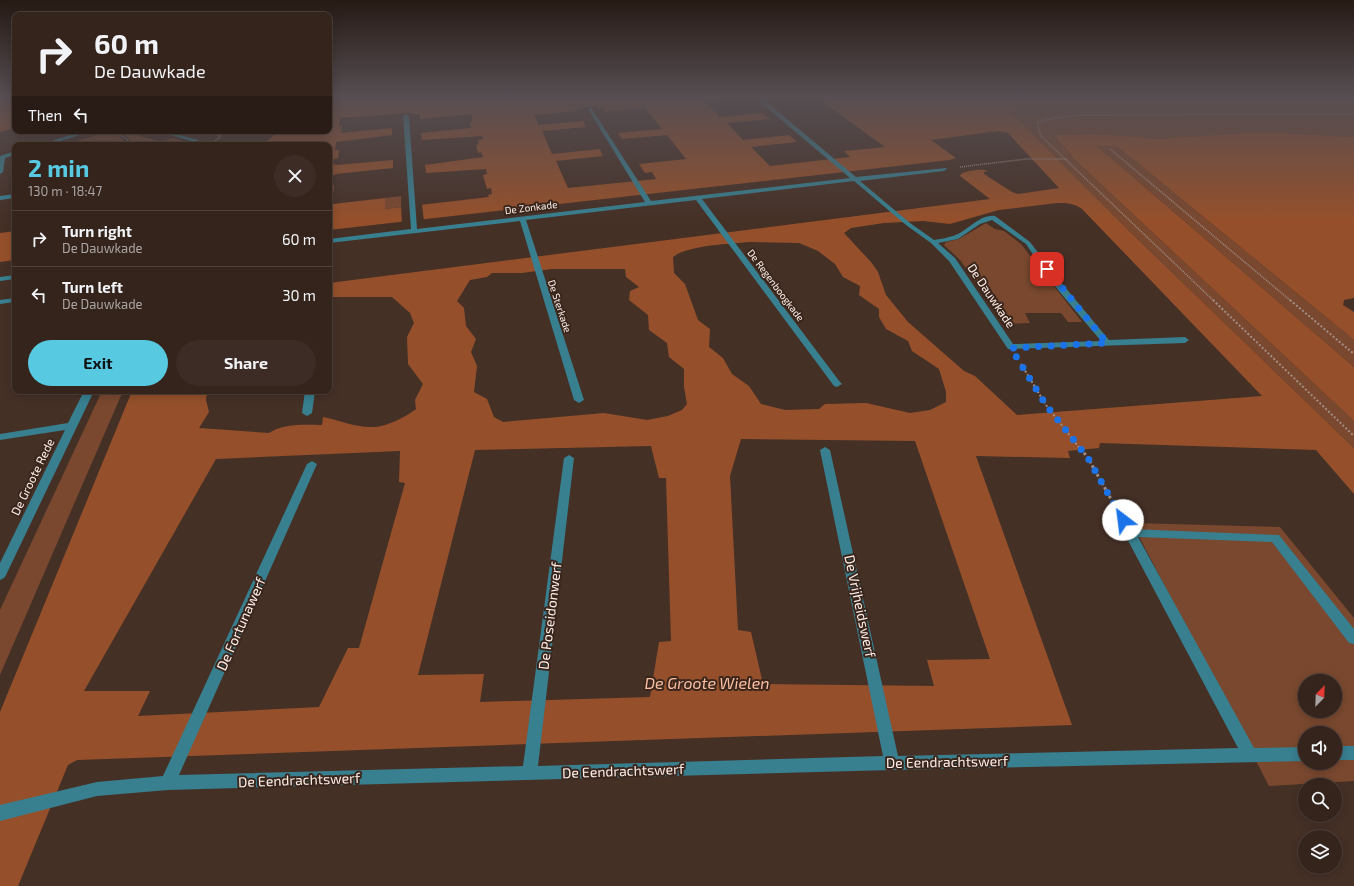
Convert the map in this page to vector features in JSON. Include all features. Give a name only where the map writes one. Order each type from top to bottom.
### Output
[{"type":"street","points":[[52,142],[68,137]]},
{"type":"street","points":[[184,137],[195,140],[192,142]]},
{"type":"street","points":[[408,137],[414,228]]},
{"type":"street","points":[[608,137],[648,201]]},
{"type":"street","points":[[806,137],[857,180]]},
{"type":"street","points":[[0,172],[2,157],[12,154]]},
{"type":"street","name":"De Zonkade","points":[[332,242],[414,228],[522,218],[648,201],[698,198],[944,169]]},
{"type":"street","name":"De Dauwkade","points":[[857,180],[908,224],[933,242],[952,260],[1011,348],[1185,340]]},
{"type":"street","points":[[0,198],[12,196]]},
{"type":"street","name":"De Regenboogkade","points":[[698,198],[725,232],[734,247],[837,384]]},
{"type":"street","points":[[933,242],[956,238],[978,223],[993,217],[1028,244],[1056,282],[1107,343]]},
{"type":"street","name":"De Sterkade","points":[[522,218],[579,400]]},
{"type":"street","points":[[0,279],[12,277]]},
{"type":"street","points":[[0,302],[12,300]]},
{"type":"street","name":"De Groote Rede","points":[[0,575],[88,394]]},
{"type":"street","points":[[308,413],[310,394]]},
{"type":"street","points":[[0,437],[72,426]]},
{"type":"street","name":"De Vrijheidswerf","points":[[825,450],[892,763]]},
{"type":"street","name":"De Poseidonwerf","points":[[530,773],[569,458]]},
{"type":"street","name":"De Fortunawerf","points":[[168,783],[206,703],[312,464]]},
{"type":"street","points":[[1130,533],[1275,538],[1354,639]]},
{"type":"street","points":[[1130,533],[1250,756]]},
{"type":"street","points":[[1342,753],[1354,753]]},
{"type":"street","name":"De Eendrachtswerf","points":[[0,813],[97,789],[168,783],[892,763],[1298,754]]},
{"type":"path","points":[[1043,137],[1067,159],[1354,436]]},
{"type":"path","points":[[1110,149],[1354,354]]},
{"type":"path","points":[[944,169],[1026,159],[1067,159]]},
{"type":"path","points":[[1011,348],[1046,405],[1088,458],[1130,533]]},
{"type":"shaded area","points":[[89,137],[120,137],[125,142],[74,142]]},
{"type":"shaded area","points":[[128,137],[145,137],[162,142],[131,142]]},
{"type":"shaded area","points":[[1035,137],[1058,137],[1072,157],[1354,421],[1354,448],[1124,226]]},
{"type":"shaded area","points":[[1142,137],[1180,137],[1156,139]]},
{"type":"shaded area","points":[[172,138],[183,141],[179,142],[162,142]]},
{"type":"shaded area","points":[[1097,146],[1118,147],[1354,340],[1354,367]]},
{"type":"shaded area","points":[[401,196],[401,207],[385,209],[385,198]]},
{"type":"shaded area","points":[[986,223],[995,229],[1004,231],[1021,244],[1082,322],[1068,322],[1061,313],[1025,313],[1030,323],[1006,324],[960,260],[944,245],[946,242],[959,239]]},
{"type":"shaded area","points":[[101,394],[122,394],[0,675],[0,610]]},
{"type":"shaded area","points":[[1132,523],[1280,527],[1354,618],[1354,781],[1342,782],[1342,778],[1298,778],[1298,784],[1269,786]]},
{"type":"water","name":"De Groote Wielen","points":[[271,137],[373,137],[336,142],[335,150],[339,150],[338,158],[334,159],[333,164],[337,165],[393,160],[393,168],[336,174],[332,176],[332,142],[266,142]]},
{"type":"water","name":"De Groote Wielen","points":[[422,137],[462,137],[422,140]]},
{"type":"water","name":"De Groote Wielen","points":[[482,137],[545,137],[552,154],[600,149],[603,156],[556,161],[568,188],[656,179],[652,172],[645,173],[639,164],[686,159],[669,137],[741,137],[743,140],[767,137],[792,137],[797,142],[751,147],[770,166],[850,157],[844,151],[885,147],[872,137],[951,137],[931,140],[956,158],[950,160],[332,230],[332,202],[333,204],[385,198],[385,209],[489,197],[488,195],[492,194],[491,188],[487,189],[483,175],[487,174],[486,169],[426,173],[425,165],[483,157],[481,152],[478,153],[476,145],[479,144],[478,140],[483,139]]},
{"type":"water","name":"De Groote Wielen","points":[[621,137],[641,137],[622,139]]},
{"type":"water","name":"De Groote Wielen","points":[[1012,137],[1035,137],[1124,226],[1354,448],[1354,494],[1316,450],[1100,443],[1099,448],[1068,451],[1070,458],[976,456],[1072,725],[77,760],[68,765],[18,886],[0,886],[0,712],[131,394],[207,394],[206,400],[209,412],[199,428],[269,433],[288,426],[322,425],[323,417],[358,426],[382,426],[406,416],[416,409],[415,400],[423,384],[408,364],[407,337],[414,323],[410,313],[392,297],[332,297],[332,283],[990,199],[960,176],[962,173],[975,170],[988,171],[984,172],[984,174],[1012,192],[1018,194],[1059,188]],"holes":[[[1057,203],[1070,204],[1082,209],[1262,396],[1017,415],[975,376],[964,371],[908,322],[886,295],[878,272],[871,262],[844,233],[851,228],[884,223],[923,221],[950,224],[999,210]],[[750,242],[799,243],[818,251],[835,264],[843,277],[860,286],[859,295],[879,309],[879,317],[886,329],[908,341],[912,351],[939,369],[946,392],[946,402],[930,410],[910,413],[866,403],[825,404],[819,409],[785,410],[761,404],[749,386],[732,374],[723,358],[709,347],[710,329],[698,320],[685,284],[674,273],[673,257],[680,253],[710,246]],[[552,269],[625,269],[626,277],[639,287],[630,291],[629,300],[648,315],[649,330],[667,343],[669,357],[684,369],[684,387],[687,404],[682,410],[668,416],[647,420],[604,413],[503,422],[494,417],[487,399],[474,392],[477,366],[471,352],[476,339],[466,326],[464,308],[457,301],[470,280],[487,277],[492,273],[522,273]],[[741,439],[915,441],[990,659],[927,660],[934,686],[763,684],[751,632],[738,630],[730,476]],[[651,446],[659,478],[666,478],[671,641],[659,642],[650,697],[480,702],[484,674],[418,675],[475,450]],[[400,451],[399,482],[405,483],[359,648],[348,648],[319,707],[138,716],[150,691],[84,691],[216,459]]]},
{"type":"water","points":[[1057,137],[1142,137],[1156,139],[1180,137],[1354,137],[1354,298],[1344,300],[1343,305],[1354,312],[1354,340],[1118,147],[1097,146],[1354,367],[1354,421],[1072,157]]},
{"type":"water","name":"De Groote Wielen","points":[[332,185],[334,185],[333,195]]},
{"type":"water","points":[[12,231],[12,260],[0,262],[0,233]]},
{"type":"pier","points":[[422,204],[424,222],[402,225],[401,205]]},
{"type":"route","points":[[1047,269],[1107,343],[1011,348],[1046,405],[1088,458],[1123,520]]}]
